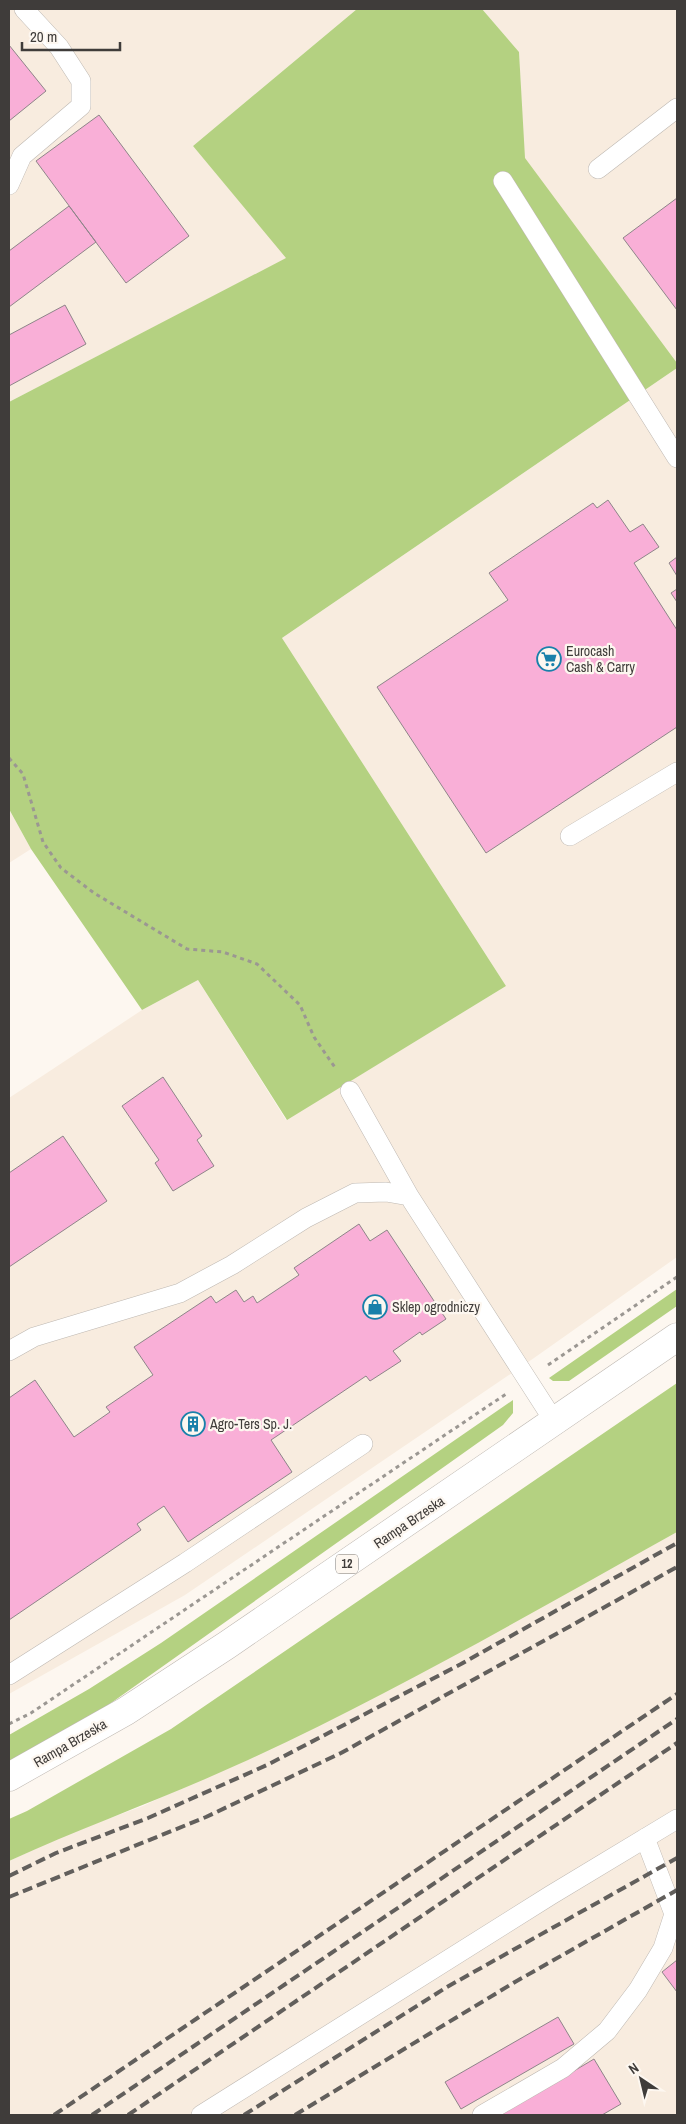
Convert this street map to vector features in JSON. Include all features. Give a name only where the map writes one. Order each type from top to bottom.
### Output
[{"type":"highway","name":"Rampa Brzeska","points":[[9,1777],[110,1720],[227,1645],[677,1337]]},
{"type":"lane","points":[[9,185],[22,156],[81,106],[81,81],[59,47],[24,9]]},
{"type":"lane","points":[[598,169],[677,108]]},
{"type":"lane","points":[[503,182],[677,458]]},
{"type":"lane","points":[[570,836],[677,772]]},
{"type":"lane","points":[[350,1091],[409,1196],[554,1421]]},
{"type":"lane","points":[[9,1351],[34,1337],[180,1292],[232,1265],[306,1218],[355,1193],[386,1192],[409,1196]]},
{"type":"lane","points":[[9,1675],[185,1563],[363,1444]]},
{"type":"lane","points":[[201,2115],[550,1895],[677,1819]]},
{"type":"lane","points":[[482,2115],[563,2068],[608,2031],[638,1990],[663,1948],[674,1914],[645,1838]]},
{"type":"path","points":[[9,758],[23,774],[43,842],[61,868],[94,894],[187,949],[223,952],[258,964],[300,1005],[314,1037],[350,1091]]},
{"type":"path","points":[[9,1724],[31,1713],[677,1277]]},
{"type":"shaded area","points":[[9,9],[357,9],[193,146],[287,258],[9,402]]},
{"type":"shaded area","points":[[482,9],[677,9],[677,363],[524,158],[519,52]]},
{"type":"shaded area","points":[[677,368],[677,1257],[534,1358],[185,1595],[9,1694],[9,1098],[142,1010],[198,980],[286,1120],[506,986],[282,638]]},
{"type":"shaded area","points":[[9,809],[31,849],[9,863]]},
{"type":"shaded area","points":[[677,1532],[677,2115],[9,2115],[9,1861],[72,1832],[143,1806],[398,1685]]},
{"type":"green space","points":[[357,9],[482,9],[519,52],[525,158],[677,363],[677,368],[282,638],[506,986],[287,1120],[198,980],[142,1010],[31,849],[9,809],[9,402],[286,258],[193,146]]},
{"type":"green space","points":[[677,1289],[677,1306],[569,1381],[553,1381],[549,1378]]},
{"type":"green space","points":[[677,1383],[677,1532],[406,1682],[295,1738],[210,1777],[9,1861],[9,1819],[27,1811],[171,1729]]},
{"type":"green space","points":[[513,1400],[513,1413],[503,1425],[104,1708],[9,1762],[9,1735],[89,1689],[161,1643]]},
{"type":"building","points":[[9,45],[46,91],[9,121]]},
{"type":"building","points":[[99,115],[189,236],[126,283],[36,161]]},
{"type":"building","points":[[677,198],[677,310],[623,238]]},
{"type":"building","points":[[69,206],[96,242],[9,307],[9,251]]},
{"type":"building","points":[[65,305],[86,344],[9,386],[9,335]]},
{"type":"building","name":"Eurocash Cash & Carry","points":[[608,500],[630,532],[643,524],[659,547],[634,563],[677,630],[677,727],[486,853],[377,687],[508,600],[489,573],[593,503],[597,508]]},
{"type":"building","points":[[677,557],[677,576],[669,563]]},
{"type":"building","points":[[677,589],[677,602],[671,593]]},
{"type":"building","points":[[163,1077],[202,1136],[197,1140],[214,1166],[173,1191],[155,1163],[159,1160],[122,1106]]},
{"type":"building","points":[[63,1136],[107,1201],[9,1267],[9,1173]]},
{"type":"building","name":"Agro-Ters Sp. J.","points":[[359,1224],[370,1241],[387,1230],[446,1319],[422,1335],[420,1332],[393,1351],[401,1361],[370,1381],[366,1376],[271,1440],[292,1472],[188,1542],[164,1506],[137,1524],[141,1530],[9,1620],[9,1398],[35,1380],[74,1437],[110,1412],[106,1407],[153,1375],[134,1347],[211,1296],[216,1303],[236,1290],[244,1302],[253,1296],[257,1303],[299,1275],[294,1268]]},
{"type":"building","points":[[677,1960],[677,1992],[662,1972]]},
{"type":"building","points":[[558,2017],[574,2044],[461,2109],[445,2082]]},
{"type":"building","points":[[594,2059],[621,2104],[602,2115],[500,2115]]},
{"type":"railway","points":[[9,1876],[56,1853],[148,1818],[267,1765],[461,1664],[677,1543]]},
{"type":"railway","points":[[9,1897],[206,1817],[341,1753],[677,1567]]},
{"type":"railway","points":[[54,2115],[677,1694]]},
{"type":"railway","points":[[92,2115],[677,1719]]},
{"type":"railway","points":[[128,2115],[677,1743]]},
{"type":"railway","points":[[244,2115],[447,1987],[677,1858]]},
{"type":"railway","points":[[295,2115],[515,1982],[677,1890]]},
{"type":"place","name":"Eurocash Cash & Carry","points":[[549,659]]},
{"type":"place","name":"Sklep ogrodniczy","points":[[375,1307]]},
{"type":"place","name":"Agro-Ters Sp. J.","points":[[193,1424]]}]
